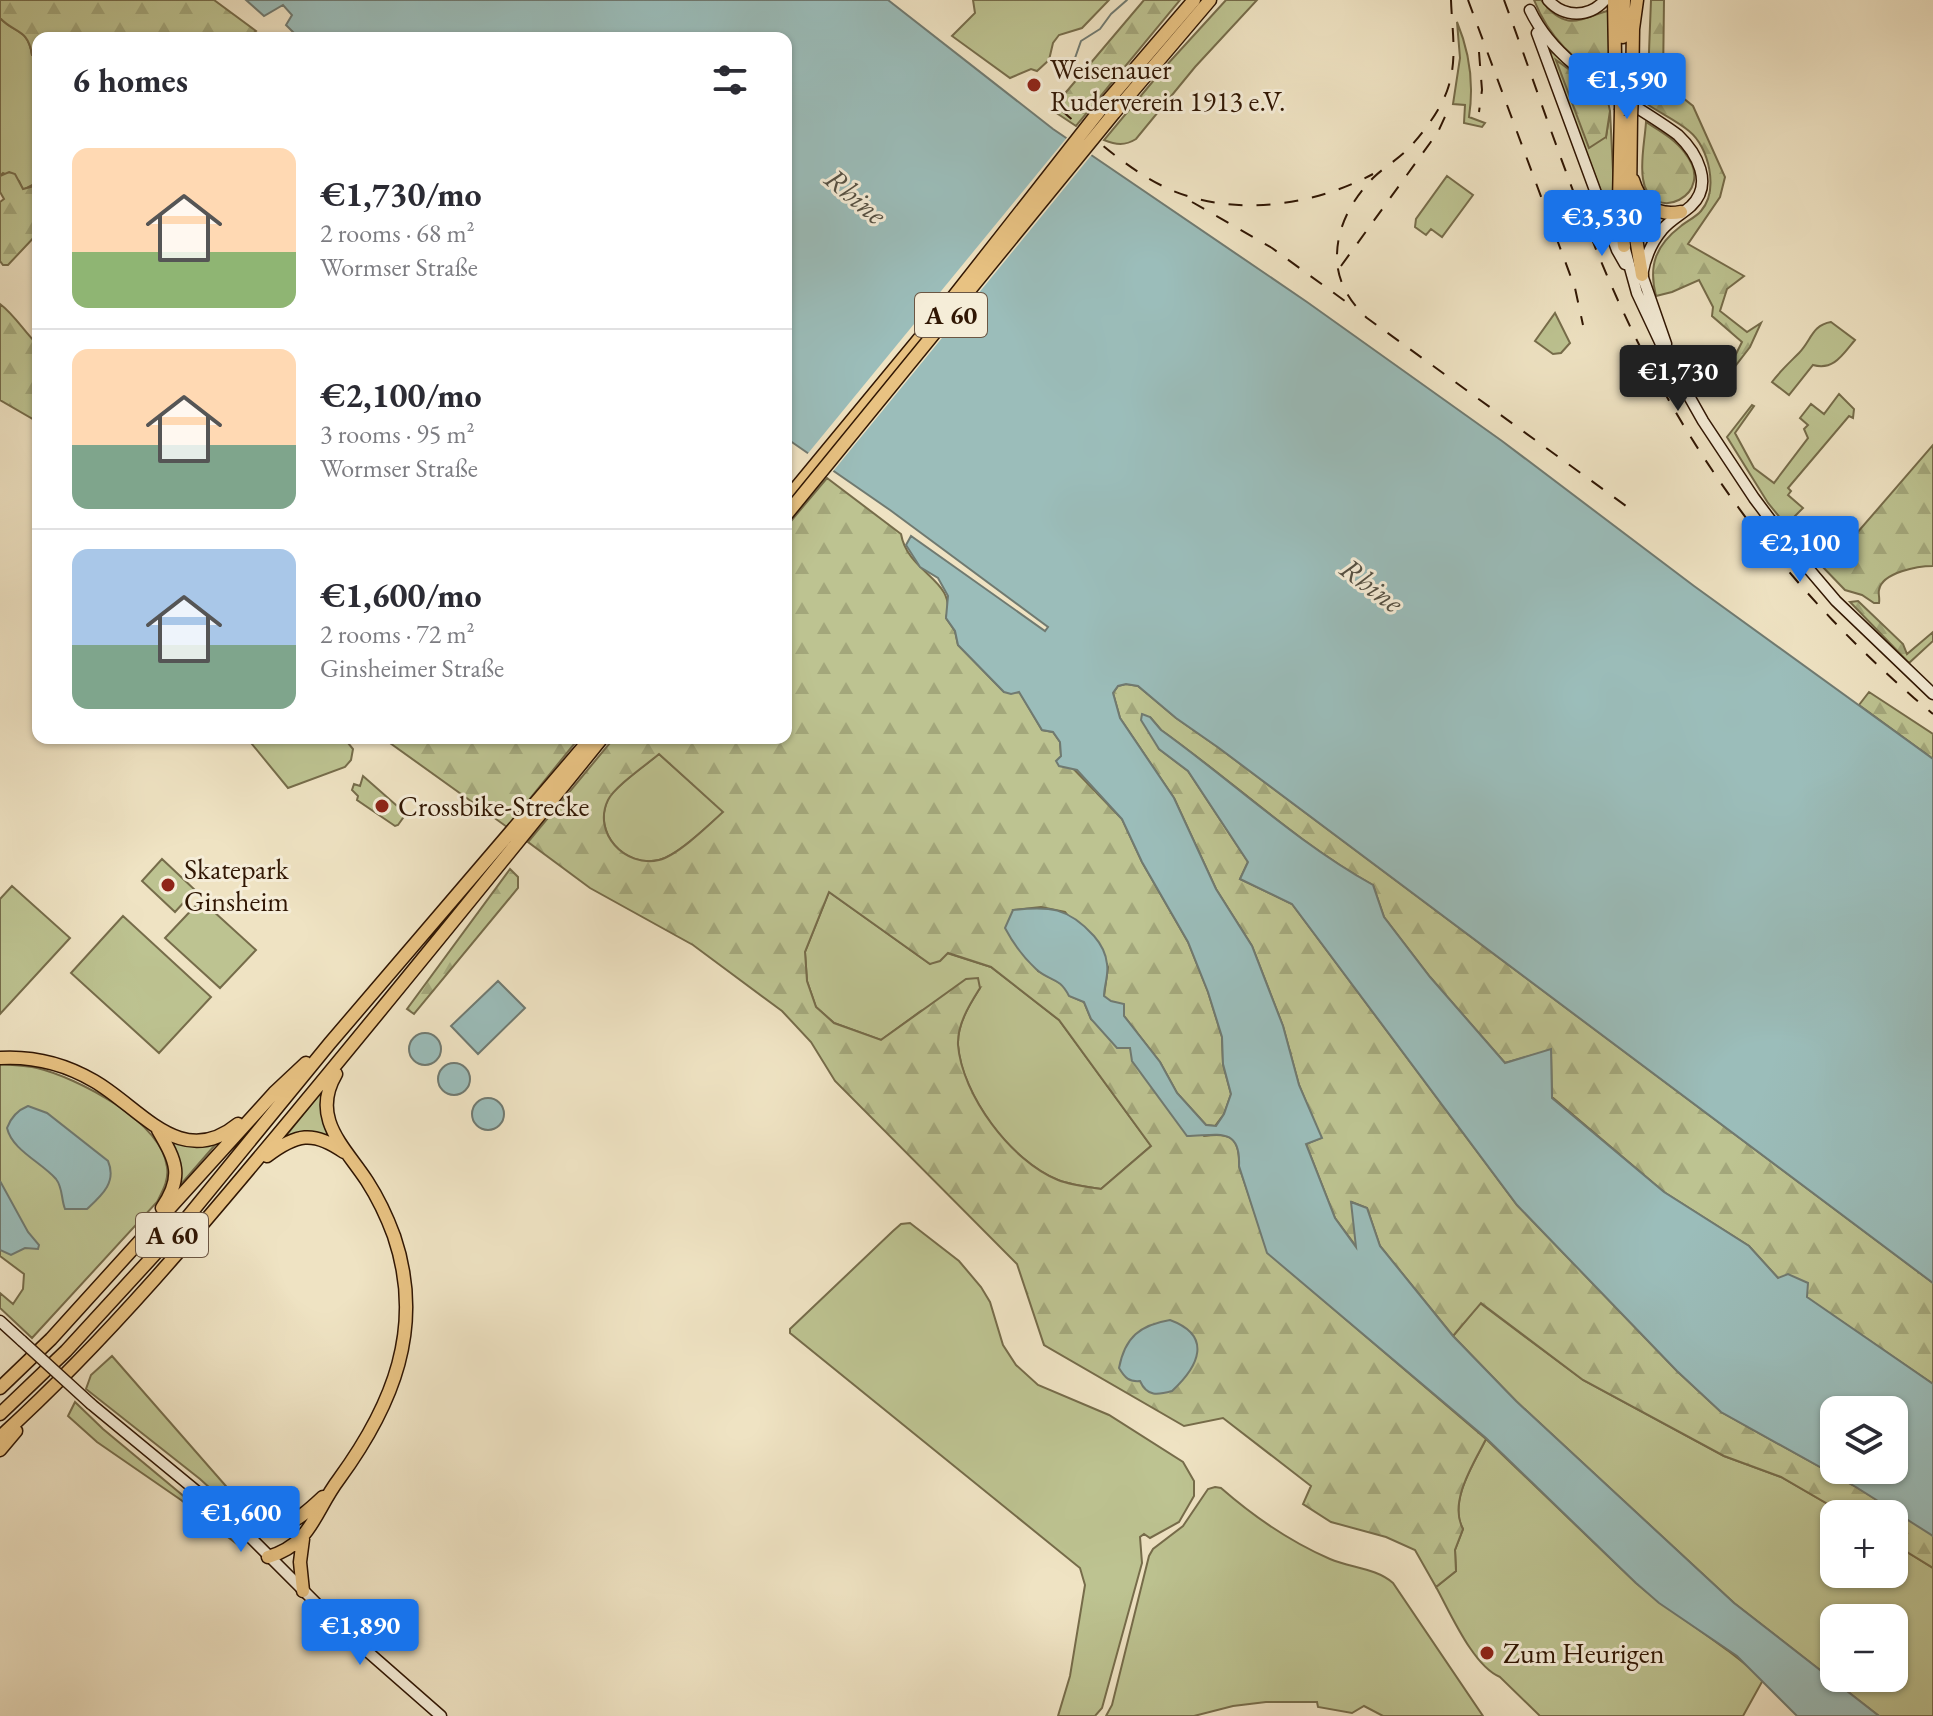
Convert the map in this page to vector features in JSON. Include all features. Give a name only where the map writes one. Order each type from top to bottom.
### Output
[{"type":"highway","name":"A 60","points":[[792,507],[1194,0]]},
{"type":"highway","name":"A 60","points":[[792,493],[1109,109],[1210,0]]},
{"type":"highway","points":[[1614,0],[1626,113],[1637,274]]},
{"type":"highway","points":[[1623,91],[1624,0]]},
{"type":"highway","points":[[1623,91],[1636,0]]},
{"type":"highway","points":[[1624,246],[1619,202],[1626,113]]},
{"type":"highway","points":[[1629,169],[1639,195],[1648,206],[1664,213],[1681,212]]},
{"type":"highway","name":"A 60","points":[[0,1437],[122,1315],[249,1170],[360,1036],[586,744]]},
{"type":"highway","name":"A 60","points":[[0,1414],[66,1351],[177,1230],[330,1043],[495,862],[597,744]]},
{"type":"highway","points":[[268,1557],[289,1550],[303,1538],[331,1489],[364,1444],[388,1399],[402,1357],[406,1317],[404,1277],[394,1236],[374,1192],[345,1153],[331,1127],[325,1099],[328,1087],[360,1036]]},
{"type":"highway","points":[[0,1058],[30,1058],[61,1065],[113,1093],[156,1127],[179,1139],[208,1140],[227,1133],[330,1043]]},
{"type":"highway","points":[[0,1388],[51,1339],[274,1093]]},
{"type":"highway","points":[[138,1244],[170,1197],[175,1184],[176,1164],[156,1127]]},
{"type":"highway","points":[[249,1170],[285,1143],[298,1138],[318,1138],[345,1153]]},
{"type":"highway","name":"A 60","points":[[0,1450],[42,1398]]},
{"type":"highway","points":[[268,1557],[275,1539],[331,1489]]},
{"type":"highway","points":[[239,1526],[272,1529],[288,1526]]},
{"type":"highway","points":[[303,1538],[300,1562],[303,1591]]},
{"type":"main road","points":[[1548,0],[1558,9],[1576,14],[1592,11],[1605,0]]},
{"type":"main road","points":[[1528,5],[1543,35],[1566,59],[1665,126],[1693,150],[1701,171],[1701,189],[1694,203],[1668,223],[1653,242],[1637,274]]},
{"type":"main road","points":[[1528,5],[1620,256],[1637,274]]},
{"type":"main road","points":[[1608,225],[1624,246],[1637,274],[1676,372],[1730,463],[1796,554],[1872,638],[1933,694]]},
{"type":"main road","points":[[0,1321],[91,1404],[239,1526],[343,1630],[441,1716]]},
{"type":"green space","points":[[0,0],[214,0],[256,31],[32,32],[32,55],[24,36],[0,18]]},
{"type":"green space","points":[[973,0],[1109,0],[1082,28],[1059,35],[1053,43],[1049,60],[1037,71],[1031,69],[1010,78],[952,36],[975,13]]},
{"type":"green space","points":[[1144,0],[1180,0],[1076,126],[1055,112],[1056,104]]},
{"type":"green space","points":[[1226,0],[1257,0],[1195,67],[1136,139],[1120,144],[1104,140],[1164,68]]},
{"type":"green space","points":[[1534,0],[1541,0],[1558,17],[1566,20],[1574,21],[1610,10],[1609,81],[1564,47],[1547,26]]},
{"type":"green space","points":[[1651,0],[1664,0],[1663,82],[1693,106],[1725,177],[1720,197],[1688,244],[1744,276],[1727,289],[1720,311],[1747,332],[1761,323],[1750,347],[1733,369],[1731,364],[1742,342],[1712,316],[1713,307],[1699,280],[1656,296],[1653,275],[1656,256],[1672,233],[1701,211],[1710,192],[1710,181],[1706,158],[1696,138],[1647,104]]},
{"type":"green space","points":[[0,18],[24,36],[32,55],[32,185],[23,190],[19,181],[3,173],[0,176]]},
{"type":"green space","points":[[1457,22],[1470,69],[1469,117],[1485,123],[1482,127],[1464,123],[1465,105],[1453,104],[1460,58]]},
{"type":"green space","points":[[1552,52],[1607,94],[1607,97],[1557,61],[1606,137],[1610,111],[1616,231],[1549,54]]},
{"type":"green space","points":[[1556,60],[1607,97],[1610,111],[1606,137],[1589,148]]},
{"type":"green space","points":[[1646,122],[1677,144],[1693,168],[1694,182],[1679,200],[1668,203],[1657,201],[1648,193],[1642,172]]},
{"type":"green space","points":[[9,172],[15,174],[23,189],[32,187],[32,239],[8,265],[0,261],[0,202],[4,199],[0,192],[0,176]]},
{"type":"green space","points":[[1447,176],[1473,195],[1442,237],[1431,229],[1426,235],[1415,227],[1416,219]]},
{"type":"green space","points":[[0,304],[32,338],[32,419],[0,400]]},
{"type":"green space","points":[[1555,313],[1570,343],[1561,353],[1553,354],[1535,341]]},
{"type":"green space","points":[[1831,322],[1855,340],[1842,356],[1827,366],[1813,365],[1789,395],[1772,382],[1816,330]]},
{"type":"green space","points":[[1839,394],[1854,409],[1853,418],[1849,416],[1788,488],[1791,491],[1788,495],[1803,508],[1786,525],[1768,503],[1727,437],[1754,406],[1735,433],[1754,468],[1774,483],[1808,438],[1804,429],[1808,425],[1800,418],[1811,404],[1824,414]]},
{"type":"green space","points":[[1933,445],[1933,566],[1894,574],[1882,584],[1879,603],[1845,590],[1815,556],[1828,539],[1844,548]]},
{"type":"green space","points":[[827,478],[901,534],[905,548],[913,559],[945,594],[948,605],[946,618],[955,631],[958,645],[1004,692],[1019,691],[1042,730],[1053,732],[1060,742],[1061,756],[1122,819],[1142,862],[1188,942],[1222,1037],[1223,1064],[1231,1094],[1224,1114],[1215,1126],[1206,1125],[1177,1093],[1160,1062],[1104,996],[1108,967],[1065,912],[1041,907],[1013,910],[1038,971],[1064,985],[1070,996],[1084,1002],[1091,1019],[1130,1048],[1204,1136],[1221,1135],[1232,1139],[1238,1149],[1239,1166],[1268,1253],[1486,1439],[1469,1471],[1461,1495],[1459,1518],[1463,1529],[1455,1550],[1456,1571],[1436,1587],[1415,1550],[1386,1537],[1331,1522],[1303,1504],[1311,1486],[1223,1418],[1184,1426],[1044,1345],[1017,1264],[835,1081],[811,1042],[782,1011],[693,945],[590,888],[528,842],[609,744],[792,744],[792,520]],"holes":[[[659,754],[723,812],[675,853],[659,860],[634,859],[624,853],[608,836],[604,824],[608,800],[617,788]],[[829,892],[930,964],[940,961],[948,953],[991,967],[1059,1020],[1151,1146],[1101,1189],[1074,1185],[1040,1171],[1023,1158],[992,1124],[979,1105],[962,1064],[958,1037],[968,1008],[980,988],[978,978],[966,979],[881,1040],[834,1023],[816,1007],[807,981],[805,952]]]},
{"type":"green space","points":[[1858,601],[1903,644],[1907,654],[1933,632],[1933,641],[1909,663],[1850,602]]},
{"type":"green space","points":[[1118,686],[1138,686],[1176,718],[1933,1283],[1933,1384],[1778,1278],[1749,1246],[1664,1192],[1552,1097],[1551,1050],[1505,1063],[1430,977],[1384,917],[1373,885],[1291,831],[1161,730],[1150,717],[1159,749],[1188,771],[1248,862],[1240,879],[1292,904],[1517,1205],[1677,1371],[1721,1412],[1820,1467],[1820,1484],[1851,1484],[1877,1500],[1821,1500],[1781,1477],[1724,1456],[1583,1380],[1481,1303],[1453,1336],[1380,1246],[1367,1208],[1352,1202],[1358,1249],[1335,1218],[1306,1144],[1321,1138],[1299,1085],[1283,1026],[1252,946],[1216,889],[1174,798],[1120,718],[1113,693]]},
{"type":"green space","points":[[1869,692],[1933,734],[1933,759],[1859,705]]},
{"type":"green space","points":[[252,744],[349,744],[353,749],[351,760],[345,767],[288,788]]},
{"type":"green space","points":[[391,744],[574,744],[507,827]]},
{"type":"green space","points":[[659,754],[724,812],[667,857],[646,861],[634,859],[615,845],[608,835],[604,812],[608,799],[617,788]]},
{"type":"green space","name":"Crossbike-Strecke","points":[[363,776],[404,812],[398,825],[395,826],[357,800],[358,796],[352,790],[354,784],[360,786]]},
{"type":"green space","name":"Skatepark Ginsheim","points":[[162,859],[195,890],[175,912],[142,881]]},
{"type":"green space","points":[[510,869],[518,877],[518,888],[414,1014],[407,1009]]},
{"type":"green space","points":[[12,886],[70,938],[0,1014],[0,899]]},
{"type":"green space","points":[[829,892],[930,964],[947,953],[991,967],[1059,1020],[1151,1146],[1101,1189],[1058,1180],[1023,1158],[979,1105],[962,1065],[958,1045],[960,1029],[980,988],[921,1011],[881,1040],[834,1023],[816,1007],[807,981],[805,952]]},
{"type":"green space","points":[[201,900],[256,950],[220,988],[165,938]]},
{"type":"green space","points":[[123,916],[211,997],[159,1053],[71,973]]},
{"type":"green space","points":[[0,1064],[33,1067],[54,1073],[115,1104],[150,1134],[161,1150],[167,1167],[166,1181],[157,1202],[32,1338],[0,1308],[0,1293],[13,1304],[23,1289],[24,1274],[0,1256]]},
{"type":"green space","points":[[322,1091],[322,1113],[338,1144],[284,1138]]},
{"type":"green space","points":[[166,1136],[189,1146],[215,1145],[182,1183]]},
{"type":"green space","points":[[910,1223],[959,1261],[981,1287],[990,1302],[1003,1345],[1016,1365],[1038,1385],[1109,1415],[1183,1462],[1194,1481],[1194,1496],[1179,1522],[1150,1538],[1144,1534],[1140,1537],[1142,1563],[1102,1708],[1095,1716],[1058,1716],[1070,1676],[1085,1585],[1080,1568],[790,1333],[790,1329],[893,1231],[901,1224]]},
{"type":"green space","points":[[1480,1303],[1583,1380],[1724,1456],[1781,1477],[1821,1500],[1820,1588],[1908,1588],[1908,1553],[1933,1568],[1933,1716],[1879,1716],[1848,1692],[1908,1692],[1908,1604],[1820,1604],[1820,1670],[1734,1603],[1516,1401],[1453,1336]]},
{"type":"green space","points":[[112,1356],[239,1501],[232,1508],[86,1389],[91,1375]]},
{"type":"green space","points":[[75,1402],[240,1543],[238,1545],[181,1500],[97,1442],[68,1416]]},
{"type":"green space","points":[[1486,1439],[1636,1583],[1763,1680],[1743,1716],[1540,1716],[1481,1662],[1463,1637],[1436,1587],[1456,1571],[1455,1550],[1463,1529],[1459,1518],[1461,1495],[1469,1471]]},
{"type":"green space","points":[[1221,1488],[1301,1545],[1330,1559],[1379,1574],[1393,1583],[1483,1716],[1383,1716],[1364,1706],[1352,1713],[1318,1707],[1317,1702],[1266,1702],[1194,1716],[1106,1716],[1112,1705],[1149,1556],[1153,1549],[1183,1526],[1208,1489]]},
{"type":"green space","points":[[1908,1519],[1933,1536],[1933,1568],[1908,1553]]},
{"type":"water","name":"Rhine","points":[[246,0],[888,0],[1053,129],[1307,302],[1502,441],[1694,586],[1933,759],[1933,1283],[1176,718],[1138,686],[1118,686],[1113,693],[1120,718],[1174,798],[1216,889],[1252,946],[1283,1026],[1299,1085],[1322,1138],[1306,1144],[1335,1218],[1356,1247],[1351,1202],[1367,1208],[1380,1246],[1453,1336],[1516,1401],[1734,1603],[1820,1670],[1820,1692],[1848,1692],[1879,1716],[1797,1716],[1737,1656],[1659,1603],[1636,1583],[1486,1438],[1267,1253],[1239,1166],[1236,1144],[1224,1136],[1187,1136],[1132,1061],[1130,1048],[1117,1048],[1091,1019],[1084,1002],[1069,996],[1058,982],[1036,969],[1012,939],[1005,928],[1013,910],[1037,908],[1057,911],[1085,926],[1106,956],[1104,996],[1124,1004],[1124,1016],[1160,1062],[1177,1093],[1206,1125],[1216,1126],[1231,1094],[1223,1064],[1222,1037],[1188,942],[1142,862],[1122,819],[1077,770],[1059,766],[1056,761],[1061,756],[1060,742],[1053,732],[1042,730],[1019,692],[1004,692],[958,645],[955,631],[946,618],[948,596],[938,578],[920,567],[906,545],[911,536],[1045,631],[1048,627],[792,442],[792,32],[293,32],[286,25],[292,15],[283,5],[264,16]]},
{"type":"water","points":[[1142,714],[1150,717],[1161,730],[1291,831],[1373,885],[1384,917],[1430,977],[1505,1063],[1551,1049],[1552,1098],[1664,1192],[1749,1246],[1778,1278],[1788,1274],[1808,1283],[1807,1297],[1933,1384],[1933,1536],[1908,1520],[1908,1500],[1876,1500],[1851,1484],[1908,1484],[1908,1396],[1820,1396],[1820,1467],[1721,1412],[1677,1371],[1517,1205],[1292,904],[1240,879],[1248,862],[1188,771],[1159,749],[1141,720]]},
{"type":"water","points":[[498,981],[525,1008],[478,1054],[451,1026]]},
{"type":"water","points":[[425,1033],[436,1038],[441,1049],[436,1060],[425,1065],[414,1060],[409,1049],[414,1038]]},
{"type":"water","points":[[454,1063],[465,1068],[470,1079],[465,1090],[454,1095],[443,1090],[438,1079],[443,1068]]},
{"type":"water","points":[[488,1098],[499,1103],[504,1114],[499,1125],[488,1130],[477,1125],[472,1114],[477,1103]]},
{"type":"water","points":[[28,1106],[47,1113],[108,1161],[109,1182],[87,1209],[65,1209],[56,1179],[10,1136],[7,1128],[11,1120]]},
{"type":"water","points":[[0,1181],[28,1232],[39,1245],[38,1249],[25,1248],[11,1255],[0,1250]]},
{"type":"water","points":[[1170,1320],[1192,1334],[1197,1343],[1195,1362],[1172,1391],[1153,1394],[1140,1381],[1128,1379],[1119,1368],[1125,1348],[1136,1334],[1150,1325]]},
{"type":"pier","points":[[1069,135],[1094,152],[830,475],[805,457]]},
{"type":"waterway","points":[[1075,58],[1081,41],[1100,29],[1127,0]]},
{"type":"railway","points":[[1451,0],[1453,57],[1447,91],[1416,141],[1373,178],[1352,206],[1342,226],[1337,248],[1342,284],[1350,299],[1367,318],[1633,511]]},
{"type":"railway","points":[[1468,0],[1575,288],[1583,325]]},
{"type":"railway","points":[[1504,0],[1570,184],[1607,274],[1626,319],[1676,412],[1738,507],[1810,596],[1890,677],[1933,714]]},
{"type":"railway","points":[[1479,52],[1482,90],[1479,112]]},
{"type":"railway","points":[[1341,266],[1438,132],[1449,108]]},
{"type":"railway","points":[[1061,110],[1141,174],[1171,190],[1196,198],[1221,203],[1274,204],[1325,194],[1373,174]]},
{"type":"railway","points":[[1192,202],[1272,248],[1349,304]]},
{"type":"place","name":"Weisenauer Ruderverein 1913 e.V.","points":[[1034,85]]},
{"type":"place","name":"Crossbike-Strecke","points":[[382,806]]},
{"type":"place","name":"Skatepark Ginsheim","points":[[168,885]]},
{"type":"place","name":"Zum Heurigen","points":[[1487,1653]]}]
